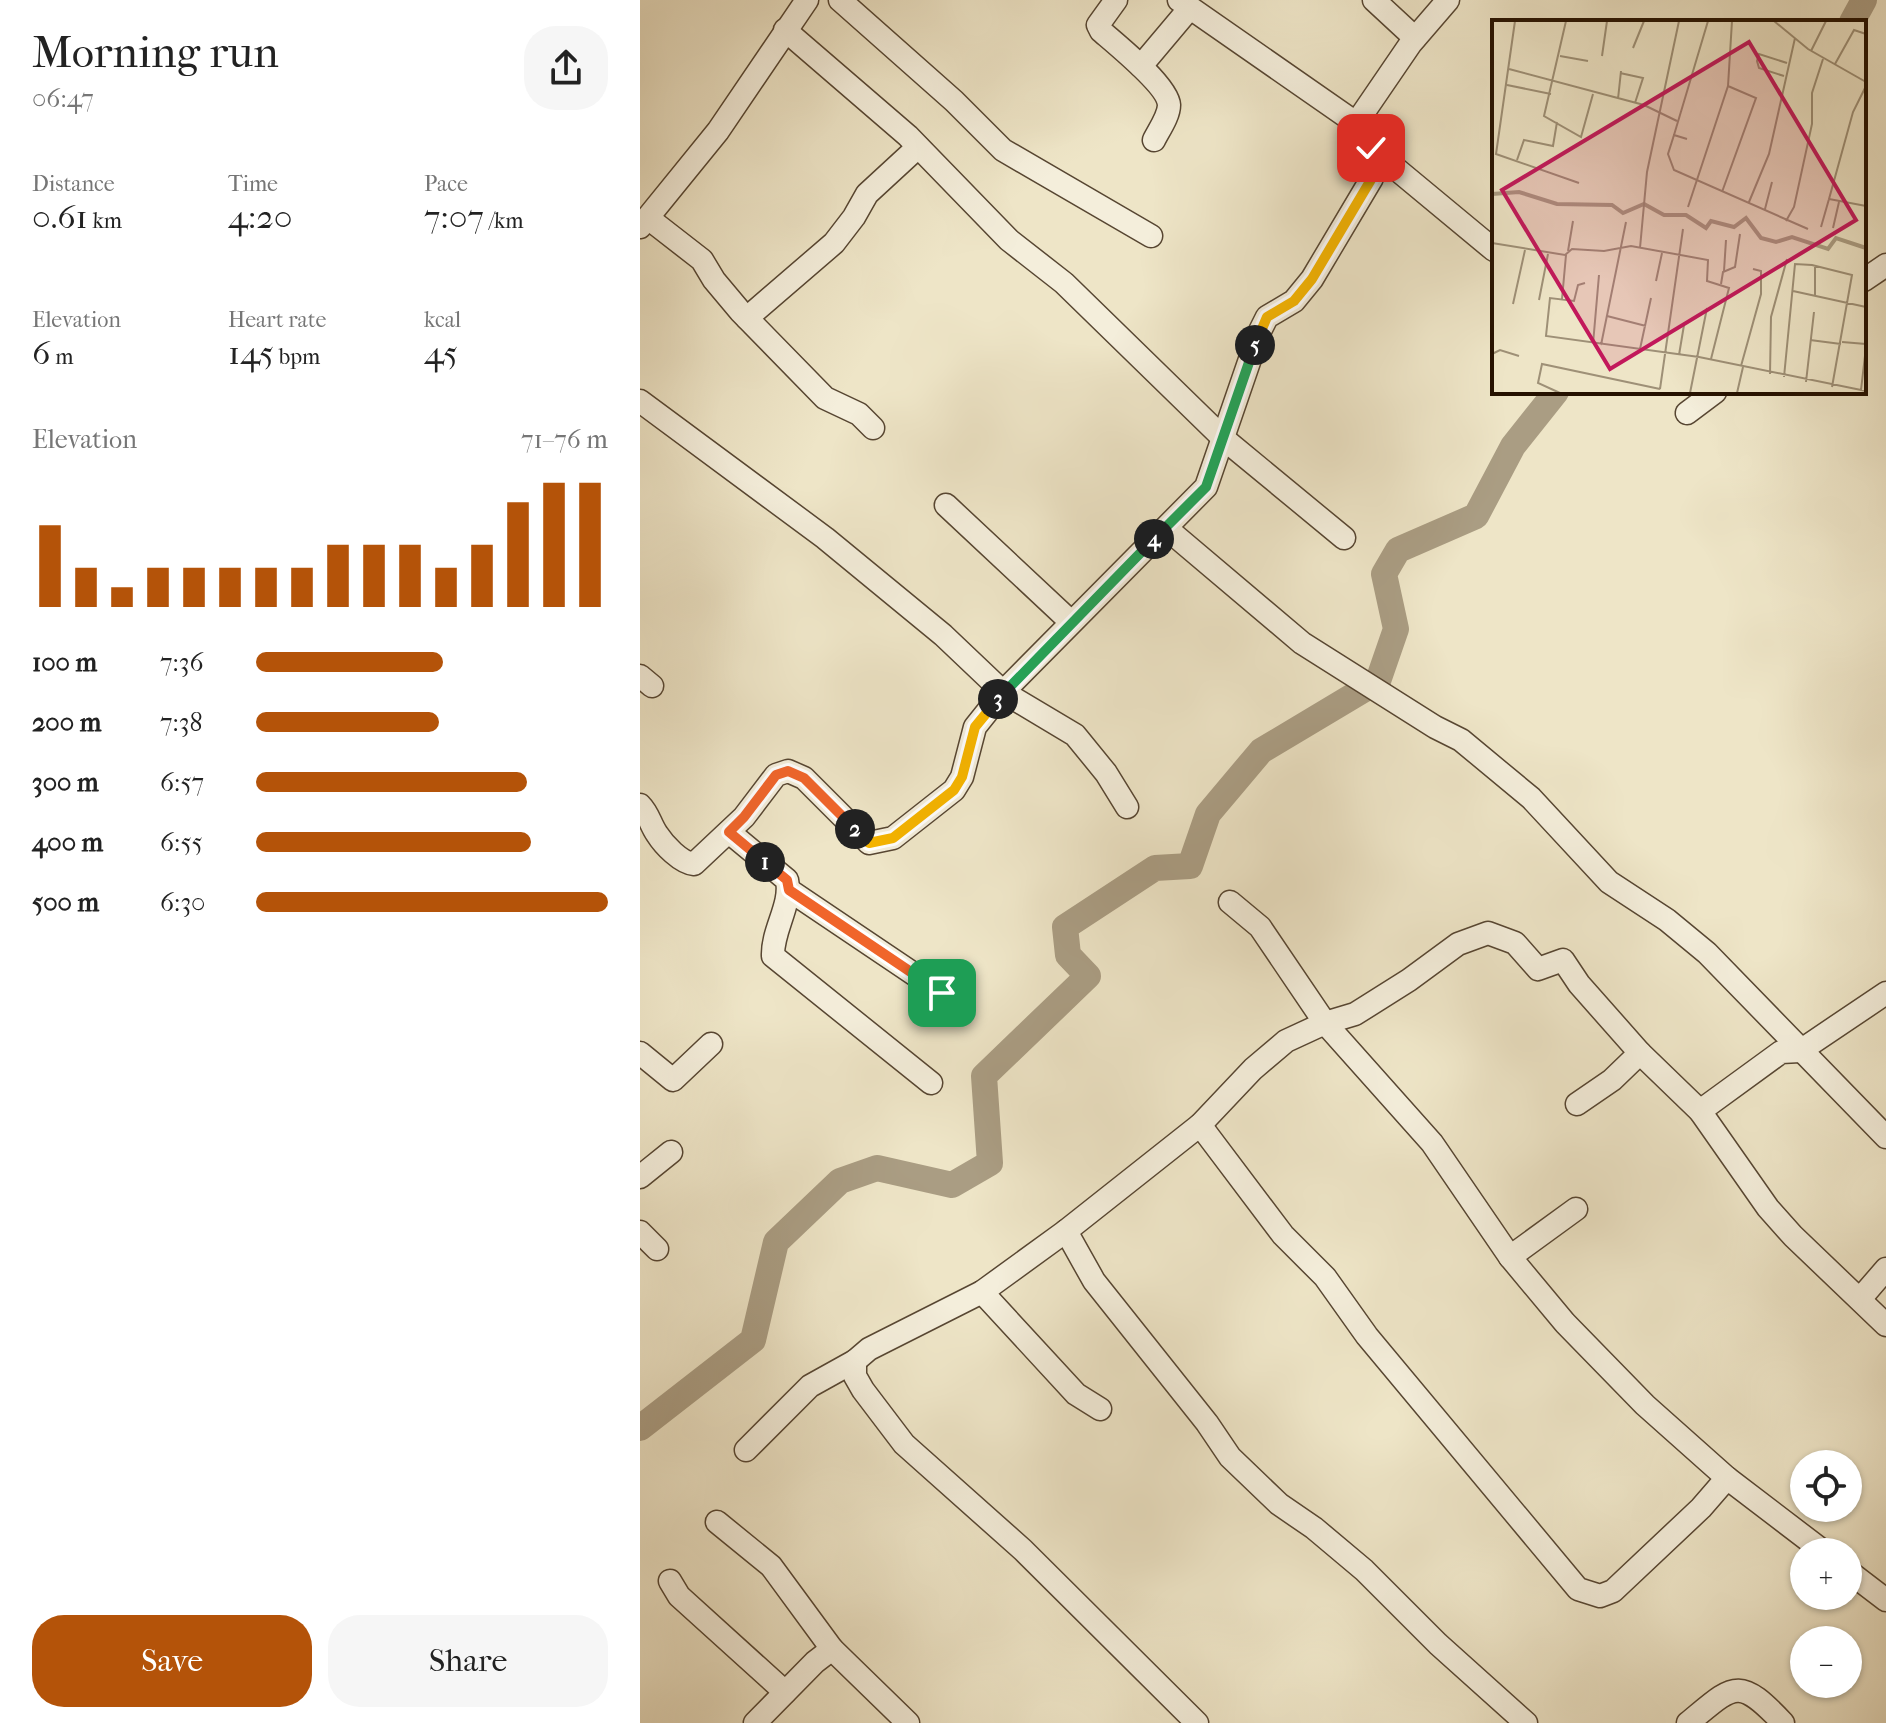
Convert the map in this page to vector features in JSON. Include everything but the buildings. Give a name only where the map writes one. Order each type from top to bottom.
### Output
[{"type":"street","points":[[807,0],[718,131],[644,222],[702,260],[714,280],[747,318],[825,398],[859,414],[873,428]]},
{"type":"street","points":[[840,0],[954,101],[1003,150],[1151,236]]},
{"type":"street","points":[[1116,0],[1098,25],[1141,66],[1166,96],[1169,107],[1154,140]]},
{"type":"street","points":[[1374,0],[1415,38]]},
{"type":"street","points":[[640,805],[648,812],[657,835],[687,863],[694,864],[744,817],[776,775],[788,771],[804,778],[869,843],[893,838],[954,790],[962,777],[975,727],[1003,692],[1206,487],[1267,317],[1294,301],[1312,279],[1372,178],[1367,138],[1357,122],[1415,38],[1448,0]]},
{"type":"street","points":[[1141,66],[1184,4],[1367,138],[1492,248]]},
{"type":"street","points":[[785,30],[918,147],[1009,240],[1064,283],[1224,439],[1344,538]]},
{"type":"street","points":[[747,318],[834,243],[867,194],[918,147]]},
{"type":"street","points":[[1866,279],[1886,265]]},
{"type":"street","points":[[1687,413],[1712,394]]},
{"type":"street","points":[[640,401],[825,538],[943,635],[1003,692],[1075,735],[1106,773],[1127,807]]},
{"type":"street","points":[[946,505],[1071,622]]},
{"type":"street","points":[[1166,528],[1302,643],[1394,702],[1461,740],[1531,798],[1609,882],[1667,920],[1707,953],[1886,1137]]},
{"type":"street","points":[[729,832],[787,880],[789,890],[773,942],[773,956],[931,1083]]},
{"type":"street","points":[[789,890],[942,993]]},
{"type":"street","points":[[1230,902],[1260,927],[1325,1023],[1432,1143],[1510,1257],[1565,1323],[1645,1405],[1727,1478],[1806,1538]]},
{"type":"street","points":[[746,1450],[810,1386],[855,1361],[869,1349],[982,1292],[1066,1231],[1200,1125],[1253,1069],[1286,1041],[1325,1023],[1355,1014],[1458,944],[1488,933],[1515,943],[1538,969],[1563,960],[1579,984],[1640,1053],[1700,1111],[1768,1208],[1886,1325]]},
{"type":"street","points":[[1700,1111],[1781,1052],[1800,1051],[1886,993]]},
{"type":"street","points":[[640,1053],[673,1080],[711,1044]]},
{"type":"street","points":[[1577,1104],[1612,1080],[1640,1053]]},
{"type":"street","points":[[1200,1125],[1283,1235],[1325,1277],[1367,1336],[1578,1589],[1600,1596],[1613,1591],[1701,1508],[1727,1478]]},
{"type":"street","points":[[640,1177],[671,1152]]},
{"type":"street","points":[[1510,1257],[1576,1209]]},
{"type":"street","points":[[1066,1231],[1094,1281],[1207,1423],[1230,1457],[1279,1504],[1364,1570],[1438,1644],[1526,1723]]},
{"type":"street","points":[[640,1232],[657,1249]]},
{"type":"street","points":[[1860,1299],[1886,1269]]},
{"type":"street","points":[[982,1292],[1076,1394],[1100,1409]]},
{"type":"street","points":[[855,1361],[855,1376],[863,1390],[904,1444],[1023,1550],[1197,1723]]},
{"type":"street","points":[[717,1522],[771,1566],[832,1649],[908,1723]]},
{"type":"street","points":[[670,1581],[679,1596],[785,1692]]},
{"type":"street","points":[[1862,1582],[1886,1600]]},
{"type":"street","points":[[755,1723],[832,1649]]},
{"type":"street","points":[[1688,1723],[1724,1693],[1738,1689],[1752,1693],[1783,1723]]},
{"type":"waterway","points":[[1853,20],[1864,0]]},
{"type":"waterway","points":[[640,1428],[753,1340],[776,1242],[840,1181],[877,1168],[952,1185],[990,1163],[984,1076],[1088,976],[1068,955],[1065,927],[1155,868],[1190,866],[1208,814],[1261,751],[1378,681],[1396,629],[1384,574],[1398,550],[1476,516],[1513,446],[1554,394]]},
{"type":"route","points":[[942,993],[789,890],[787,880],[729,832],[776,775],[788,771],[804,778],[869,843],[893,838],[954,790],[962,777],[975,727],[1003,692],[1206,487],[1259,333],[1267,317],[1294,301],[1312,279],[1372,178],[1371,148]]}]
